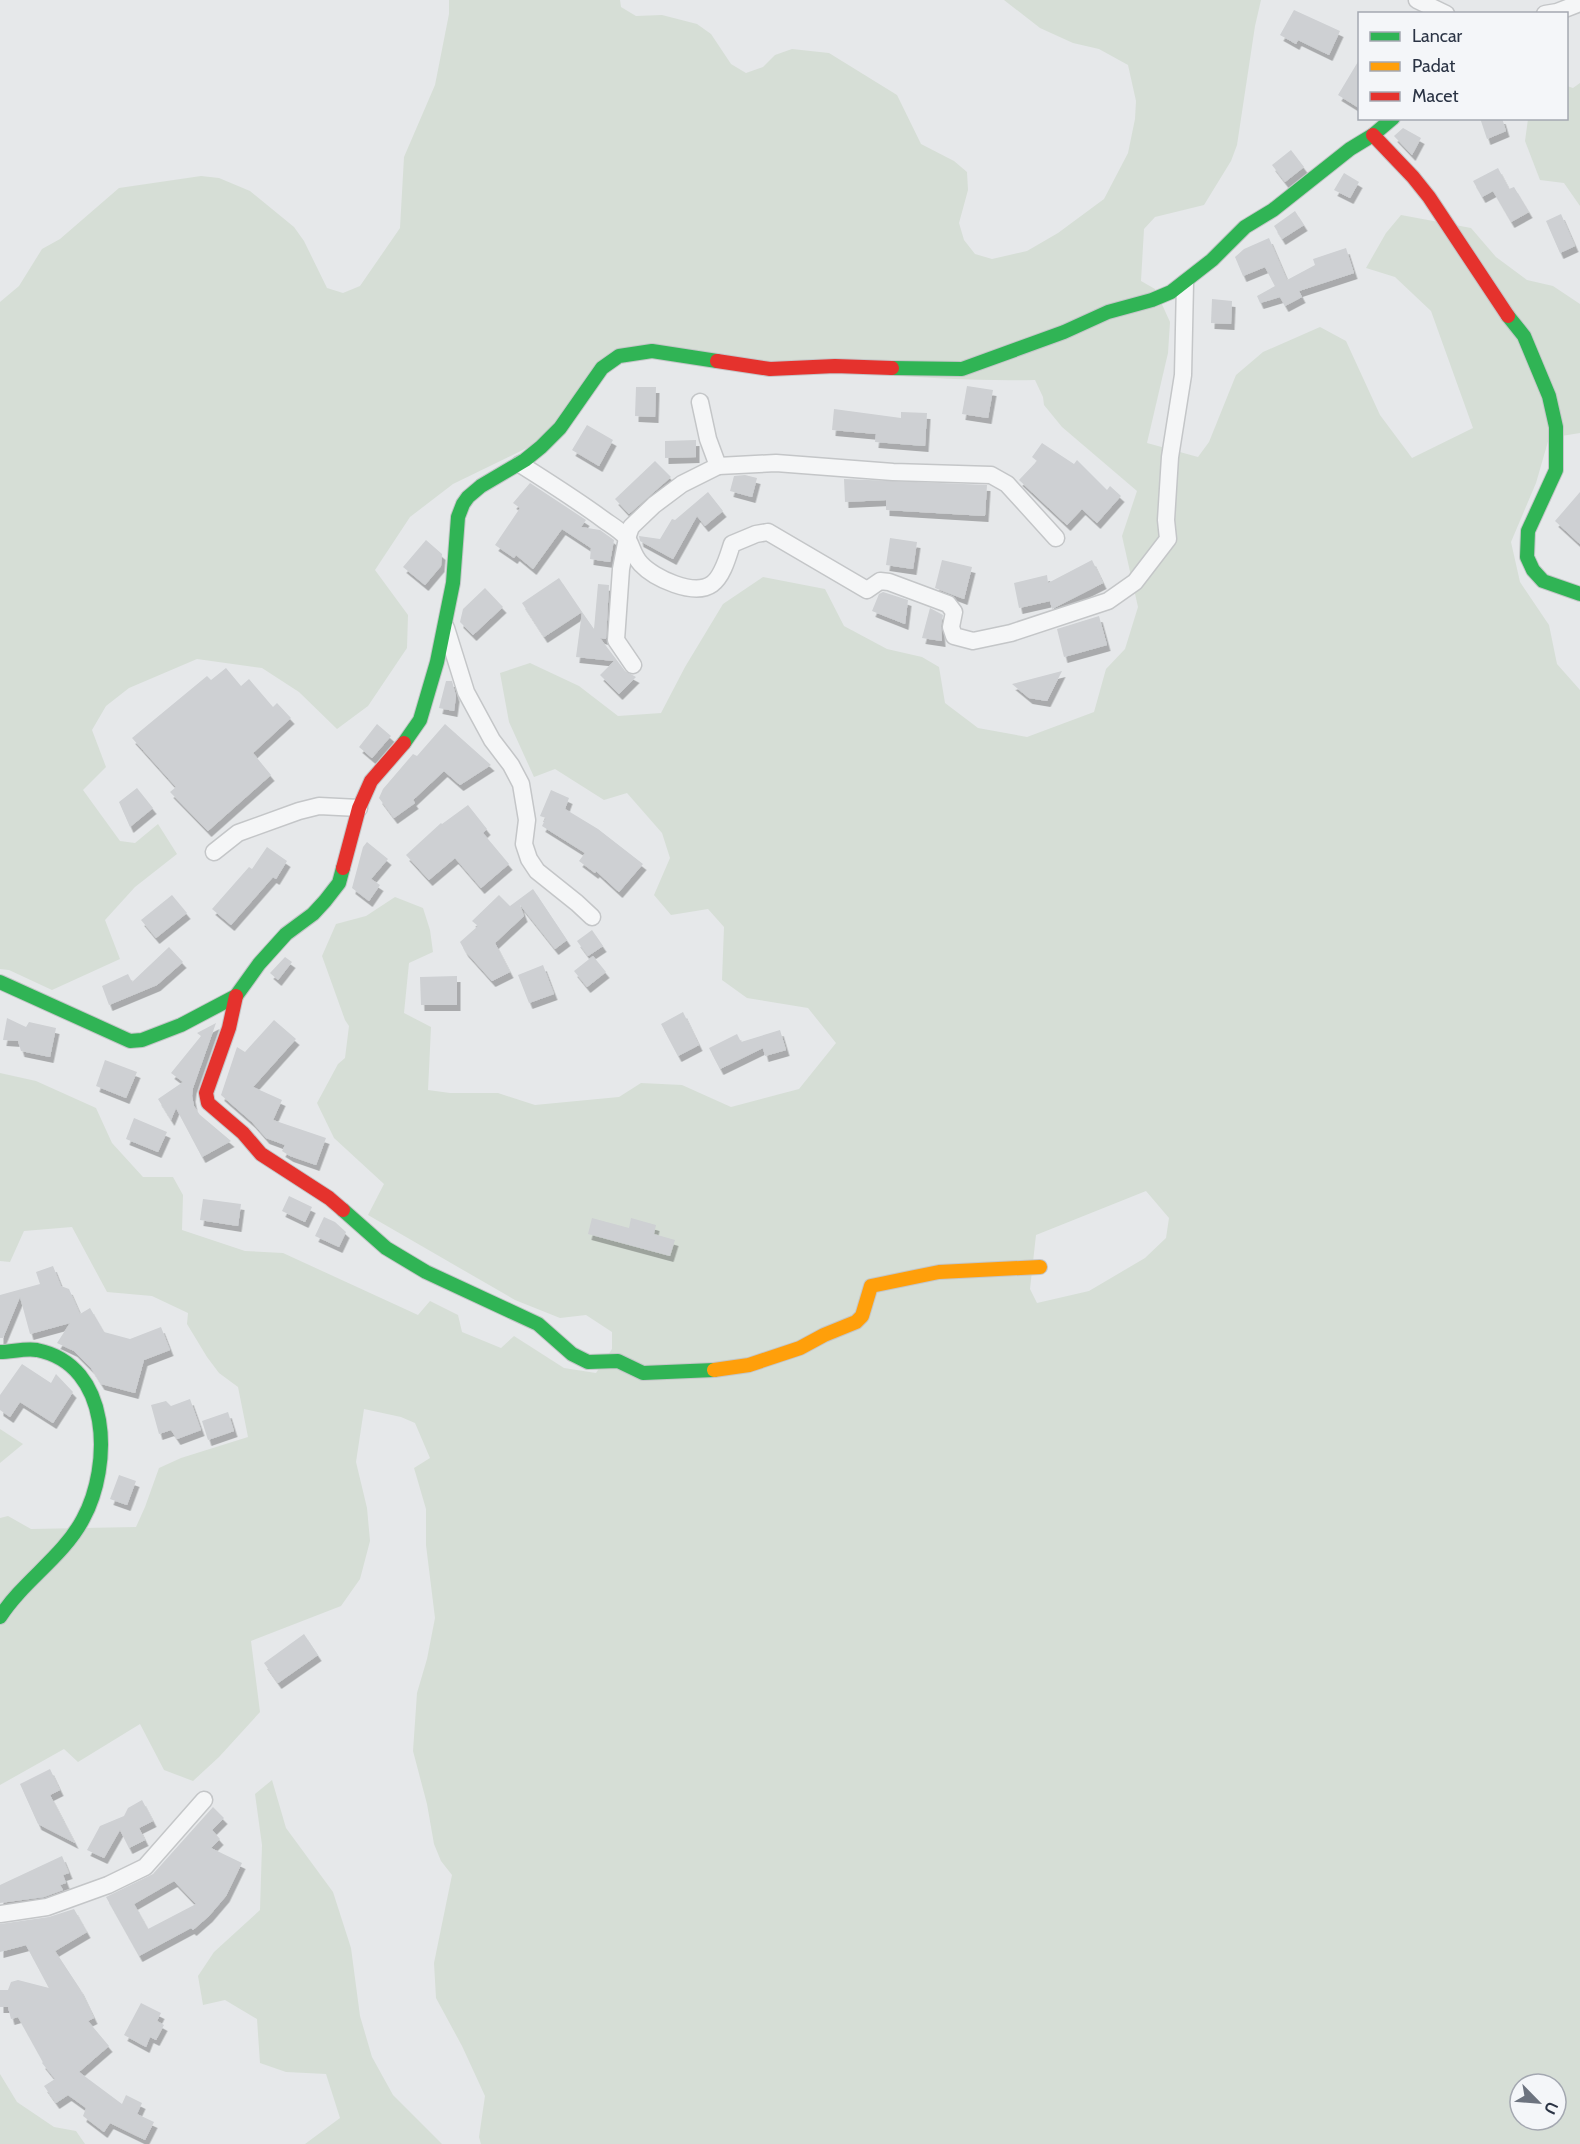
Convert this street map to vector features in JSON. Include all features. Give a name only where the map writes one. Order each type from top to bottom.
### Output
[{"type":"street","points":[[1417,0],[1442,12]]},
{"type":"street","points":[[1557,12],[1580,3]]},
{"type":"street","points":[[1040,1268],[939,1272],[871,1286],[862,1316],[856,1322],[792,1351],[749,1365],[692,1372],[643,1373],[618,1361],[588,1362],[572,1354],[538,1324],[426,1272],[386,1248],[329,1198],[261,1154],[243,1132],[208,1103],[206,1093],[229,1028],[236,996],[258,964],[286,934],[313,914],[339,883],[359,808],[371,781],[414,731],[420,720],[445,624],[456,561],[457,530],[462,505],[480,487],[520,464],[560,428],[602,368],[619,356],[652,351],[770,369],[835,366],[962,369],[1064,332],[1108,312],[1152,300],[1171,292],[1185,283],[1225,248],[1245,227],[1274,210],[1350,149],[1373,135],[1391,120]]},
{"type":"street","points":[[1373,135],[1429,197],[1500,306],[1524,336],[1549,396],[1556,427],[1556,470],[1528,531],[1527,556],[1533,570],[1543,581],[1580,594]]},
{"type":"street","points":[[520,464],[627,538],[633,555],[643,566],[676,585],[692,589],[708,586],[713,583],[726,562],[732,544],[756,534],[768,532],[867,590],[880,581],[889,582],[948,604],[954,612],[951,627],[954,636],[973,641],[1011,633],[1108,601],[1135,582],[1168,539],[1166,520],[1170,457],[1183,375],[1185,283]]},
{"type":"street","points":[[700,402],[708,439],[718,466]]},
{"type":"street","points":[[633,665],[616,640],[621,569],[627,538],[632,527],[654,505],[682,484],[718,466],[776,463],[893,472],[991,475],[1007,484],[1056,538]]},
{"type":"street","points":[[445,624],[466,692],[492,740],[511,765],[520,784],[527,819],[524,844],[529,859],[537,871],[592,917]]},
{"type":"street","points":[[214,852],[238,833],[299,811],[319,806],[359,808]]},
{"type":"street","points":[[0,982],[130,1041],[142,1041],[181,1025],[236,996]]},
{"type":"street","points":[[0,1352],[22,1349],[38,1350],[51,1354],[78,1373],[94,1396],[102,1459],[94,1495],[82,1520],[71,1537],[0,1617]]},
{"type":"street","points":[[0,1914],[23,1912],[65,1901],[108,1885],[145,1867],[204,1800]]},
{"type":"shaded area","points":[[449,0],[620,0],[621,7],[636,16],[662,15],[697,24],[711,34],[731,64],[746,73],[763,67],[775,55],[792,49],[829,53],[897,95],[921,144],[954,161],[967,172],[968,190],[959,223],[964,240],[975,254],[992,259],[1027,251],[1058,233],[1104,199],[1128,153],[1136,101],[1128,65],[1099,49],[1073,43],[1040,28],[1004,0],[1261,0],[1237,145],[1231,161],[1204,205],[1155,217],[1144,229],[1141,281],[1155,289],[1170,322],[1168,353],[1147,443],[1198,457],[1209,442],[1236,375],[1263,352],[1320,327],[1346,341],[1380,415],[1412,458],[1473,428],[1431,311],[1395,277],[1366,268],[1386,233],[1401,215],[1471,228],[1496,257],[1527,280],[1553,286],[1580,304],[1580,433],[1549,438],[1536,483],[1511,542],[1520,582],[1549,625],[1557,664],[1580,690],[1580,2144],[481,2144],[479,2137],[485,2096],[436,1998],[434,1963],[452,1875],[441,1861],[434,1844],[427,1804],[413,1751],[417,1693],[435,1618],[426,1545],[426,1509],[414,1468],[430,1458],[415,1423],[401,1417],[364,1409],[356,1462],[367,1508],[370,1541],[360,1579],[341,1606],[251,1641],[260,1712],[219,1757],[193,1781],[164,1770],[140,1724],[78,1762],[64,1749],[0,1785],[0,1518],[8,1516],[31,1529],[136,1527],[159,1468],[181,1458],[248,1437],[238,1387],[219,1373],[207,1357],[187,1324],[188,1313],[152,1296],[107,1292],[72,1227],[24,1231],[10,1262],[0,1261],[0,1073],[36,1081],[96,1108],[112,1143],[143,1177],[173,1177],[183,1195],[182,1230],[245,1251],[283,1253],[418,1315],[430,1301],[458,1315],[462,1332],[501,1348],[514,1336],[564,1368],[596,1373],[612,1349],[612,1332],[586,1315],[560,1318],[515,1300],[368,1215],[384,1184],[334,1138],[317,1103],[338,1064],[345,1058],[349,1026],[322,956],[336,924],[366,916],[395,897],[423,908],[430,930],[433,952],[409,963],[404,1013],[431,1027],[428,1090],[450,1093],[498,1093],[535,1105],[619,1097],[641,1083],[682,1085],[731,1107],[799,1089],[836,1043],[808,1008],[747,998],[722,980],[724,927],[708,909],[671,915],[654,895],[670,858],[662,833],[627,793],[604,800],[555,769],[534,777],[509,722],[500,673],[530,663],[579,686],[618,716],[661,713],[685,667],[723,604],[763,577],[825,589],[844,626],[887,649],[922,657],[939,667],[945,703],[978,728],[1027,737],[1094,712],[1106,669],[1125,649],[1138,607],[1122,536],[1137,491],[1062,427],[1044,405],[1035,380],[883,375],[631,346],[531,446],[453,484],[410,517],[375,570],[408,615],[407,648],[368,706],[337,729],[299,692],[262,668],[197,659],[129,688],[106,706],[92,730],[106,767],[83,790],[120,841],[135,843],[158,824],[177,854],[135,887],[105,920],[120,959],[52,990],[9,970],[0,969],[0,302],[19,286],[42,249],[60,239],[119,188],[201,176],[219,178],[250,191],[294,227],[304,241],[327,288],[343,293],[360,286],[400,228],[404,157],[435,85],[449,14]],"holes":[[[1146,1191],[1169,1218],[1166,1238],[1145,1258],[1089,1291],[1037,1303],[1030,1289],[1036,1235]]]},
{"type":"shaded area","points":[[1580,83],[1580,206],[1564,183],[1540,180],[1525,141],[1528,120],[1568,120],[1568,86],[1573,88]]},
{"type":"shaded area","points":[[0,1429],[23,1444],[0,1463]]},
{"type":"shaded area","points":[[272,1780],[286,1828],[333,1892],[351,1948],[360,2016],[372,2057],[393,2095],[442,2144],[305,2144],[340,2118],[326,2074],[286,2072],[260,2063],[257,2019],[225,2000],[203,2005],[198,1976],[214,1952],[260,1910],[262,1845],[255,1794]]},
{"type":"shaded area","points":[[0,2074],[17,2102],[54,2127],[76,2131],[85,2144],[0,2144]]},
{"type":"building","points":[[1294,10],[1340,31],[1329,55],[1298,40],[1296,44],[1280,35]]},
{"type":"building","points":[[1358,62],[1358,107],[1338,95]]},
{"type":"building","points":[[1481,120],[1503,120],[1506,131],[1487,139]]},
{"type":"building","points":[[1403,128],[1421,138],[1412,155],[1394,136]]},
{"type":"building","points":[[1291,150],[1304,167],[1285,182],[1272,165]]},
{"type":"building","points":[[1498,168],[1509,189],[1514,187],[1529,212],[1511,222],[1493,191],[1482,197],[1473,181]]},
{"type":"building","points":[[1344,173],[1359,182],[1350,198],[1334,190]]},
{"type":"building","points":[[1295,211],[1304,225],[1282,239],[1274,226]]},
{"type":"building","points":[[1561,214],[1575,246],[1560,253],[1546,221]]},
{"type":"building","points":[[1269,238],[1287,280],[1315,265],[1313,259],[1346,248],[1354,273],[1299,291],[1302,297],[1285,306],[1280,297],[1260,303],[1257,296],[1275,286],[1265,267],[1243,276],[1235,257],[1244,249]]},
{"type":"building","points":[[1212,299],[1232,301],[1231,324],[1211,323]]},
{"type":"building","points":[[967,386],[993,390],[988,418],[962,414]]},
{"type":"building","points":[[636,387],[656,387],[655,417],[635,416]]},
{"type":"building","points":[[834,409],[901,418],[901,412],[927,413],[925,446],[875,442],[876,434],[832,430]]},
{"type":"building","points":[[587,425],[613,440],[599,466],[572,450]]},
{"type":"building","points":[[696,440],[696,457],[665,458],[665,441]]},
{"type":"building","points":[[1042,443],[1074,464],[1077,460],[1107,490],[1110,486],[1121,496],[1097,523],[1082,509],[1067,525],[1019,480],[1037,461],[1032,457]]},
{"type":"building","points":[[655,461],[671,477],[629,514],[615,499]]},
{"type":"building","points":[[745,475],[757,478],[752,497],[730,491],[734,476]]},
{"type":"building","points":[[844,479],[987,485],[985,516],[886,510],[886,500],[845,502]]},
{"type":"building","points":[[530,483],[586,520],[581,527],[600,530],[614,540],[610,562],[590,559],[591,548],[562,529],[533,569],[516,555],[514,558],[495,545],[520,508],[513,503]]},
{"type":"building","points":[[708,492],[723,511],[705,526],[697,516],[673,559],[640,541],[639,536],[660,539],[672,519],[675,520]]},
{"type":"building","points":[[1580,492],[1580,544],[1555,521]]},
{"type":"building","points":[[890,538],[917,542],[913,569],[886,565]]},
{"type":"building","points":[[426,540],[442,554],[441,566],[425,585],[403,567]]},
{"type":"building","points":[[942,560],[972,567],[964,599],[935,588]]},
{"type":"building","points":[[1092,560],[1103,583],[1052,609],[1050,601],[1019,608],[1014,583],[1047,575],[1048,583]]},
{"type":"building","points":[[559,578],[582,612],[544,637],[522,603]]},
{"type":"building","points":[[598,584],[609,585],[606,639],[600,638],[625,671],[636,677],[619,694],[600,675],[614,661],[576,657],[582,612],[594,629]]},
{"type":"building","points":[[485,588],[503,607],[473,635],[460,622],[463,609]]},
{"type":"building","points":[[883,592],[908,600],[905,624],[872,611],[879,594]]},
{"type":"building","points":[[930,608],[943,615],[942,641],[922,638]]},
{"type":"building","points":[[1099,616],[1107,645],[1064,657],[1057,629]]},
{"type":"building","points":[[226,668],[241,686],[249,679],[273,707],[277,703],[291,718],[253,753],[271,775],[208,831],[170,792],[176,787],[132,738],[207,676],[211,680]]},
{"type":"building","points":[[1062,671],[1047,701],[1029,698],[1012,684]]},
{"type":"building","points":[[446,681],[452,681],[456,696],[454,711],[439,708]]},
{"type":"building","points":[[377,724],[391,736],[372,758],[359,747]]},
{"type":"building","points":[[445,724],[491,765],[460,785],[444,771],[413,800],[415,803],[394,818],[379,798],[383,789],[413,754],[417,756]]},
{"type":"building","points":[[137,788],[153,808],[130,827],[119,802]]},
{"type":"building","points":[[551,790],[569,798],[565,809],[598,829],[643,864],[619,892],[596,871],[595,873],[579,861],[585,853],[542,826],[546,818],[540,816]]},
{"type":"building","points":[[468,805],[487,829],[483,833],[509,864],[481,888],[455,858],[429,880],[406,855],[441,823]]},
{"type":"building","points":[[367,842],[388,859],[371,879],[380,885],[369,901],[352,888],[363,847]]},
{"type":"building","points":[[267,847],[287,861],[276,879],[273,877],[231,925],[212,909],[249,867],[252,869]]},
{"type":"building","points":[[533,889],[567,940],[555,949],[520,905],[524,916],[495,943],[510,972],[492,981],[465,951],[460,942],[478,926],[472,921],[499,895],[510,906]]},
{"type":"building","points":[[172,895],[187,913],[156,938],[141,920]]},
{"type":"building","points":[[592,930],[603,946],[588,956],[577,941]]},
{"type":"building","points":[[169,947],[183,962],[157,985],[109,1005],[102,986],[128,974],[132,982]]},
{"type":"building","points":[[593,956],[606,972],[587,987],[574,971]]},
{"type":"building","points":[[285,957],[292,962],[278,980],[270,973]]},
{"type":"building","points":[[543,965],[554,994],[529,1003],[518,975]]},
{"type":"building","points":[[457,976],[457,1005],[421,1005],[420,977]]},
{"type":"building","points":[[683,1012],[699,1045],[678,1056],[661,1024]]},
{"type":"building","points":[[7,1018],[26,1027],[29,1022],[56,1028],[50,1057],[21,1051],[18,1041],[3,1040]]},
{"type":"building","points":[[274,1020],[296,1039],[253,1087],[282,1100],[273,1120],[326,1138],[316,1165],[282,1151],[285,1145],[266,1138],[252,1122],[221,1095],[237,1047],[245,1052]]},
{"type":"building","points":[[216,1023],[192,1096],[199,1114],[231,1141],[202,1157],[176,1108],[171,1120],[158,1099],[183,1082],[171,1073],[201,1036],[197,1033]]},
{"type":"building","points":[[780,1030],[786,1050],[765,1056],[763,1048],[720,1069],[709,1048],[737,1034],[741,1042]]},
{"type":"building","points":[[105,1060],[137,1072],[126,1098],[96,1086]]},
{"type":"building","points":[[134,1118],[167,1132],[158,1152],[126,1139]]},
{"type":"building","points":[[289,1196],[312,1207],[305,1222],[282,1211]]},
{"type":"building","points":[[203,1199],[241,1204],[238,1226],[200,1220]]},
{"type":"building","points":[[324,1217],[335,1222],[346,1232],[339,1247],[315,1236]]},
{"type":"building","points":[[592,1218],[629,1228],[631,1218],[656,1225],[654,1234],[675,1240],[670,1256],[588,1234]]},
{"type":"building","points":[[53,1266],[61,1286],[69,1289],[80,1314],[90,1308],[104,1332],[130,1339],[161,1327],[170,1350],[144,1360],[135,1393],[101,1384],[91,1368],[74,1351],[57,1343],[70,1323],[30,1334],[20,1297],[3,1338],[0,1338],[0,1295],[40,1284],[36,1272]]},
{"type":"building","points":[[22,1364],[51,1383],[56,1374],[73,1392],[53,1423],[20,1402],[10,1417],[0,1410],[0,1395]]},
{"type":"building","points":[[190,1399],[201,1430],[177,1439],[171,1430],[159,1434],[151,1405],[166,1401],[171,1406]]},
{"type":"building","points":[[228,1412],[234,1431],[208,1440],[202,1421]]},
{"type":"building","points":[[119,1475],[136,1481],[127,1505],[110,1499]]},
{"type":"building","points":[[304,1634],[318,1655],[278,1683],[264,1663]]},
{"type":"building","points":[[50,1769],[60,1790],[50,1795],[75,1843],[38,1824],[20,1784]]},
{"type":"building","points":[[142,1800],[153,1821],[139,1828],[145,1840],[129,1848],[120,1830],[104,1858],[87,1850],[100,1826],[124,1816],[128,1808]]},
{"type":"building","points":[[213,1807],[224,1818],[212,1830],[220,1839],[211,1848],[242,1863],[226,1896],[193,1930],[191,1928],[139,1956],[106,1897],[153,1874]],"holes":[[[174,1881],[196,1904],[148,1929],[134,1904]]]},
{"type":"building","points":[[62,1856],[69,1873],[63,1875],[66,1883],[60,1885],[63,1890],[44,1897],[0,1903],[0,1885]]},
{"type":"building","points":[[74,1909],[87,1932],[55,1951],[80,1989],[94,2018],[88,2021],[109,2046],[79,2072],[122,2104],[126,2095],[142,2103],[137,2114],[154,2122],[145,2140],[110,2123],[104,2132],[83,2116],[86,2108],[68,2095],[56,2103],[44,2086],[55,2079],[42,2063],[18,2017],[11,2019],[8,2007],[0,2007],[0,1990],[8,1990],[11,1982],[18,1980],[49,1988],[26,1945],[0,1952],[0,1924],[49,1917]]},
{"type":"building","points":[[141,2003],[161,2013],[157,2021],[164,2025],[156,2040],[150,2037],[146,2047],[124,2035]]},
{"type":"traffic: fast","points":[[892,368],[962,369],[1064,332],[1108,312],[1152,300],[1171,292],[1212,260],[1245,227],[1273,210],[1391,120]]},
{"type":"traffic: fast","points":[[1508,316],[1524,336],[1549,396],[1556,427],[1556,470],[1528,531],[1527,557],[1533,570],[1543,581],[1580,594]]},
{"type":"traffic: fast","points":[[404,743],[420,720],[437,662],[453,583],[458,517],[468,497],[541,447],[560,428],[602,368],[619,356],[652,351],[717,361]]},
{"type":"traffic: fast","points":[[0,982],[130,1041],[142,1040],[181,1025],[236,996],[259,964],[286,934],[313,914],[325,901],[339,883],[343,868]]},
{"type":"traffic: fast","points":[[343,1210],[386,1248],[426,1272],[538,1324],[572,1354],[588,1362],[618,1361],[643,1373],[714,1370]]},
{"type":"traffic: fast","points":[[0,1352],[37,1350],[62,1359],[80,1375],[92,1396],[99,1420],[101,1446],[99,1472],[92,1497],[75,1533],[9,1604],[0,1617]]},
{"type":"traffic: slow","points":[[714,1370],[749,1365],[800,1348],[856,1322],[862,1316],[871,1286],[939,1272],[1040,1267]]},
{"type":"traffic: jam","points":[[1373,135],[1429,197],[1508,316]]},
{"type":"traffic: jam","points":[[717,361],[770,369],[835,366],[892,368]]},
{"type":"traffic: jam","points":[[343,868],[359,808],[371,781],[404,743]]},
{"type":"traffic: jam","points":[[236,996],[229,1028],[206,1093],[208,1103],[243,1133],[261,1154],[329,1198],[343,1210]]}]
